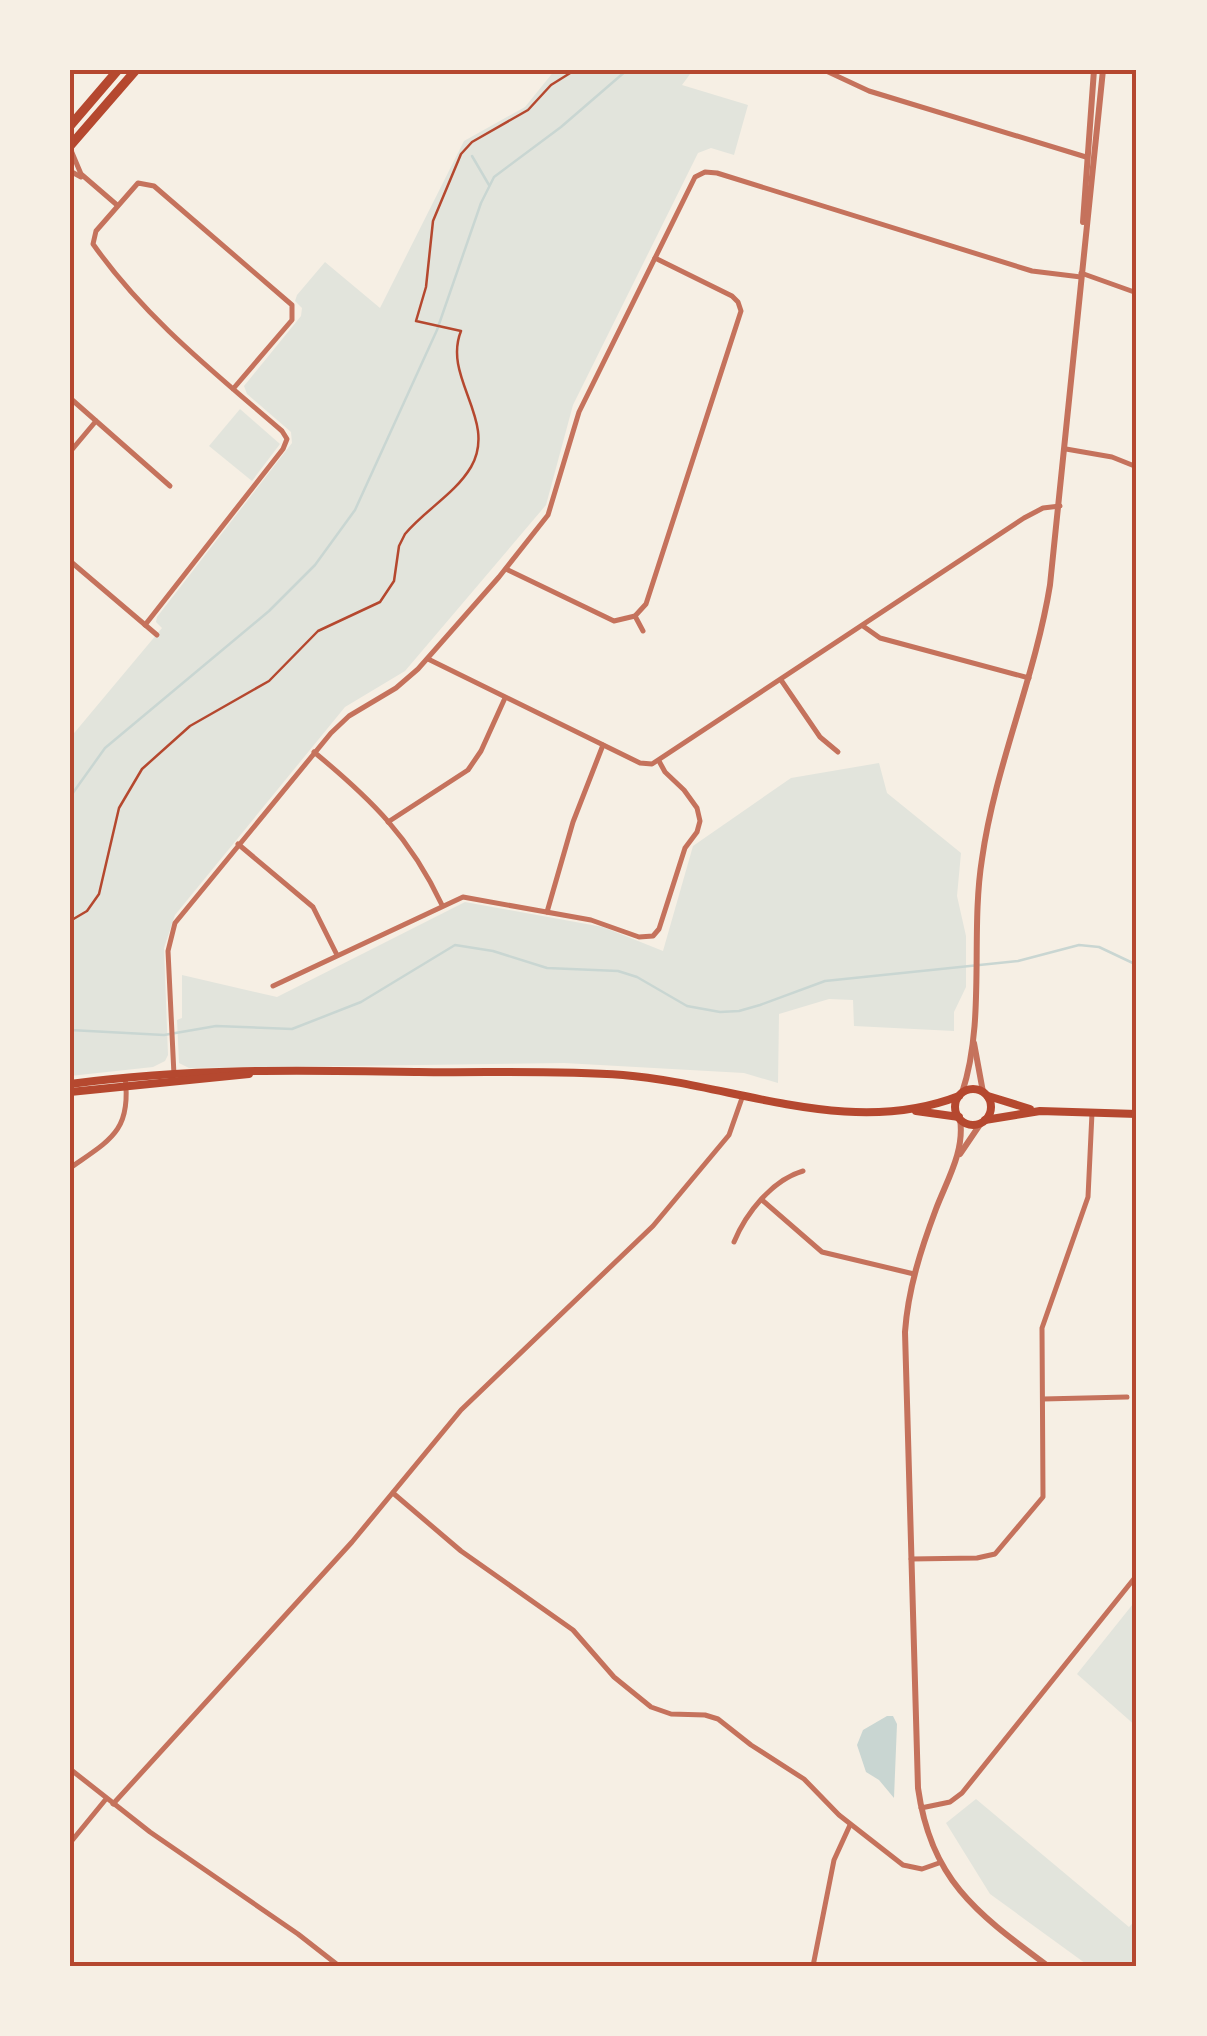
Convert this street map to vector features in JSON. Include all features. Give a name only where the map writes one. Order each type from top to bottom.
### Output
[{"type":"highway","points":[[70,126],[118,70]]},
{"type":"highway","points":[[70,147],[136,70]]},
{"type":"highway","points":[[70,138],[108,103]]},
{"type":"main road","points":[[70,1088],[174,1076],[308,1071],[625,1076],[804,1108],[896,1109],[959,1118],[970,1124],[1040,1111],[1137,1114]]},
{"type":"main road","points":[[896,1109],[941,1103],[972,1089],[1040,1111]]},
{"type":"main road","points":[[959,1118],[956,1106],[961,1094]]},
{"type":"main road","points":[[983,1122],[991,1112],[985,1094]]},
{"type":"street","points":[[824,70],[869,91],[1090,158]]},
{"type":"street","points":[[961,1094],[973,1037],[978,886],[984,846],[1046,611],[1060,506],[1094,70]]},
{"type":"street","points":[[1090,158],[1103,70]]},
{"type":"street","points":[[70,147],[88,181]]},
{"type":"street","points":[[70,171],[117,205]]},
{"type":"street","points":[[174,1076],[168,952],[172,929],[314,752],[349,716],[404,682],[428,659],[506,569],[551,508],[578,412],[692,182],[705,172],[1032,270],[1081,275],[1137,293]]},
{"type":"street","points":[[145,625],[285,445],[286,438],[162,326],[96,248],[94,234],[138,183],[150,184],[292,306],[292,320],[233,389]]},
{"type":"street","points":[[506,569],[608,619],[619,621],[636,616],[648,600],[740,311],[732,296],[654,258]]},
{"type":"street","points":[[70,398],[170,486]]},
{"type":"street","points":[[70,452],[96,421]]},
{"type":"street","points":[[1066,449],[1112,456],[1137,466]]},
{"type":"street","points":[[428,659],[642,764],[659,761],[1027,516],[1043,508],[1060,506]]},
{"type":"street","points":[[70,561],[157,635]]},
{"type":"street","points":[[636,616],[643,631]]},
{"type":"street","points":[[863,626],[880,638],[1029,678]]},
{"type":"street","points":[[780,679],[820,737],[838,752]]},
{"type":"street","points":[[388,822],[468,770],[481,751],[504,698]]},
{"type":"street","points":[[547,912],[573,822],[603,745]]},
{"type":"street","points":[[314,752],[356,786],[421,861],[442,906]]},
{"type":"street","points":[[273,986],[468,897],[604,923],[650,938],[658,932],[685,848],[698,832],[700,822],[697,808],[659,761]]},
{"type":"street","points":[[238,844],[313,907],[337,956]]},
{"type":"street","points":[[973,1037],[985,1094]]},
{"type":"street","points":[[70,1168],[116,1133],[125,1117],[125,1082]]},
{"type":"street","points":[[113,1804],[338,1558],[476,1394],[653,1226],[726,1140],[742,1098]]},
{"type":"street","points":[[911,1559],[977,1558],[1001,1550],[1042,1497],[1042,1328],[1088,1197],[1092,1113]]},
{"type":"street","points":[[959,1118],[962,1136],[957,1159],[914,1274],[905,1348],[916,1756],[921,1808],[939,1864],[954,1887],[976,1911],[1048,1966]]},
{"type":"street","points":[[957,1159],[983,1122]]},
{"type":"street","points":[[734,1242],[746,1218],[762,1200],[782,1180],[803,1171]]},
{"type":"street","points":[[762,1200],[822,1252],[914,1274]]},
{"type":"street","points":[[1043,1399],[1127,1397]]},
{"type":"street","points":[[393,1493],[461,1551],[573,1630],[609,1673],[651,1706],[671,1714],[718,1719],[804,1779],[850,1824],[910,1868],[922,1870],[939,1864]]},
{"type":"street","points":[[921,1808],[946,1803],[962,1793],[1137,1575]]},
{"type":"street","points":[[70,1769],[202,1870],[339,1966]]},
{"type":"street","points":[[70,1843],[106,1798]]},
{"type":"street","points":[[814,1966],[834,1860],[850,1824]]},
{"type":"path","points":[[70,922],[87,912],[98,894],[119,808],[142,769],[190,726],[269,681],[318,630],[380,602],[394,581],[397,552],[405,534],[470,470],[479,436],[456,364],[462,330],[416,321],[426,287],[432,220],[461,154],[472,142],[528,110],[550,86],[575,70]]},
{"type":"shaded area","points":[[555,70],[693,70],[682,85],[748,105],[734,155],[711,148],[698,153],[573,405],[546,505],[405,671],[345,707],[175,915],[164,948],[168,1055],[165,1061],[153,1067],[70,1076],[70,738],[162,628],[157,617],[292,443],[291,432],[247,394],[244,386],[301,316],[302,308],[295,301],[297,295],[325,262],[380,308],[464,141],[525,107]]},
{"type":"shaded area","points":[[240,409],[280,444],[252,481],[209,446]]},
{"type":"shaded area","points":[[879,763],[887,793],[961,853],[957,896],[966,936],[966,987],[954,1012],[954,1031],[854,1026],[853,1000],[829,999],[779,1014],[778,1083],[744,1073],[564,1063],[189,1068],[179,1063],[177,1020],[182,1018],[182,975],[277,997],[465,902],[603,927],[663,951],[693,846],[791,778]]},
{"type":"shaded area","points":[[1137,1599],[1137,1727],[1077,1674]]},
{"type":"shaded area","points":[[893,1716],[897,1724],[894,1798],[866,1772],[857,1745],[863,1730]]},
{"type":"shaded area","points":[[976,1799],[1129,1927],[1137,1918],[1137,1966],[1089,1966],[990,1894],[946,1823]]},
{"type":"waterway","points":[[70,797],[105,748],[269,611],[315,565],[355,510],[437,330],[481,203],[494,177],[561,127],[627,70]]},
{"type":"waterway","points":[[472,156],[489,185]]},
{"type":"waterway","points":[[70,1030],[164,1035],[216,1026],[292,1029],[361,1002],[455,945],[493,951],[547,968],[618,971],[637,977],[687,1006],[720,1012],[760,1005],[825,981],[1018,961],[1079,945],[1099,947],[1137,965]]}]
